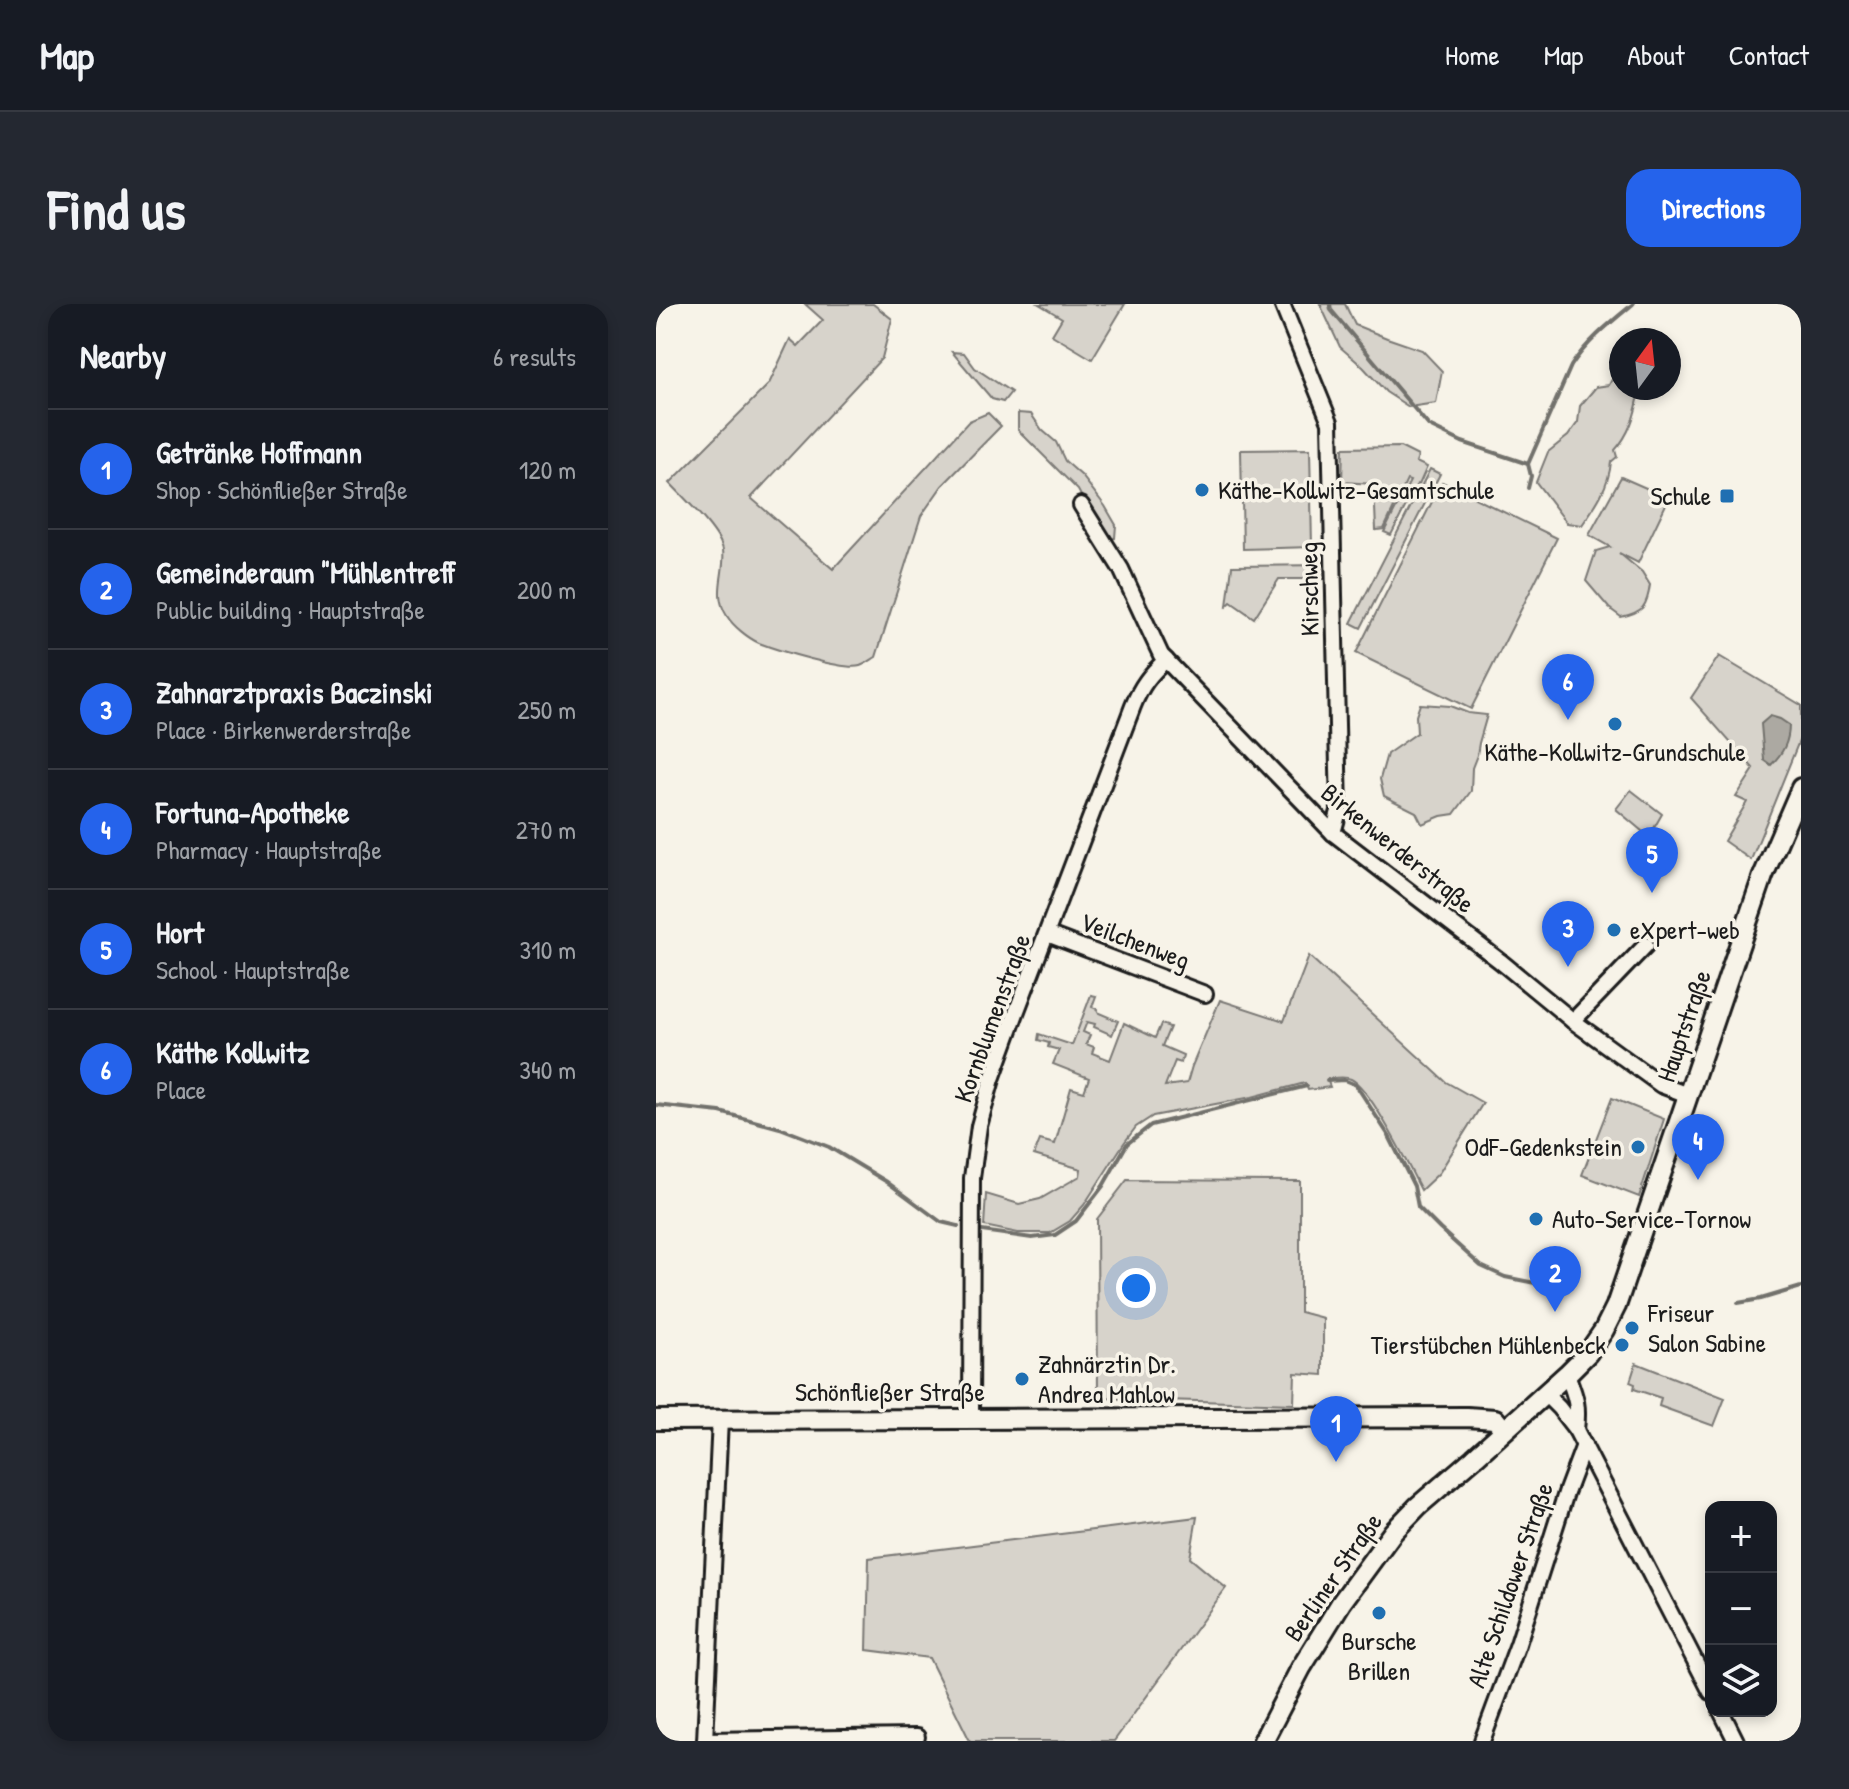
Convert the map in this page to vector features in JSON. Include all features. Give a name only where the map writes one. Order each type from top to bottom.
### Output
[{"type":"main road","name":"Hauptstraße","points":[[1504,1430],[1567,1374],[1604,1330],[1616,1306],[1763,876],[1801,788]]},
{"type":"main road","name":"Schönfließer Straße","points":[[656,1420],[1467,1417],[1495,1419],[1504,1430]]},
{"type":"main road","name":"Berliner Straße","points":[[1263,1741],[1301,1668],[1341,1603],[1393,1532],[1504,1430]]},
{"type":"street","name":"Kirschweg","points":[[1282,304],[1330,422],[1339,811],[1333,833]]},
{"type":"street","name":"Birkenwerderstraße","points":[[1081,505],[1121,569],[1161,655],[1333,833],[1573,1021],[1661,1085],[1688,1095]]},
{"type":"street","name":"Kornblumenstraße","points":[[971,1418],[972,1178],[979,1126],[992,1079],[1140,688],[1166,660]]},
{"type":"street","name":"Veilchenweg","points":[[1047,934],[1205,994]]},
{"type":"street","points":[[1573,1021],[1646,945]]},
{"type":"street","points":[[1567,1374],[1576,1397],[1576,1430]]},
{"type":"street","points":[[1545,1394],[1576,1430],[1705,1680]]},
{"type":"street","points":[[720,1419],[705,1740],[917,1737]]},
{"type":"street","name":"Alte Schildower Straße","points":[[1482,1741],[1518,1644],[1584,1445]]},
{"type":"street","points":[[1724,1717],[1736,1741]]},
{"type":"shaded area","points":[[805,304],[873,304],[892,319],[882,358],[751,498],[833,569],[969,421],[988,413],[1001,426],[942,486],[921,516],[876,657],[860,666],[826,663],[780,650],[755,641],[737,628],[727,616],[720,599],[723,550],[720,543],[701,515],[670,483],[769,384],[790,339],[798,346],[823,320]]},
{"type":"shaded area","points":[[1039,304],[1125,304],[1092,359],[1052,335],[1062,318]]},
{"type":"shaded area","points":[[1320,304],[1345,304],[1355,325],[1422,350],[1442,371],[1436,403],[1409,407],[1386,392],[1340,347]]},
{"type":"shaded area","points":[[952,352],[964,353],[975,368],[1011,392],[1003,402],[992,399]]},
{"type":"shaded area","points":[[1609,385],[1609,400],[1638,400],[1637,405],[1625,436],[1615,450],[1617,457],[1611,462],[1605,487],[1592,510],[1582,525],[1567,523],[1536,482],[1548,452],[1568,436],[1578,422],[1580,406],[1596,387]]},
{"type":"shaded area","points":[[1018,413],[1031,414],[1042,430],[1056,442],[1065,461],[1082,476],[1105,506],[1116,525],[1115,538],[1108,539],[1078,490],[1018,430]]},
{"type":"shaded area","points":[[1400,447],[1418,456],[1416,462],[1427,467],[1391,535],[1384,532],[1410,481],[1407,480],[1384,529],[1376,530],[1374,484],[1342,482],[1343,448]]},
{"type":"shaded area","points":[[1310,449],[1312,547],[1243,549],[1241,450]]},
{"type":"shaded area","points":[[1430,469],[1440,474],[1361,628],[1351,623]]},
{"type":"shaded area","points":[[1621,477],[1669,498],[1638,563],[1619,553],[1642,572],[1650,585],[1643,607],[1621,617],[1586,581],[1596,551],[1610,547],[1589,535]]},
{"type":"shaded area","points":[[1442,482],[1557,538],[1471,709],[1356,653]]},
{"type":"shaded area","points":[[1326,565],[1327,579],[1279,579],[1254,618],[1231,602],[1227,606],[1232,566]]},
{"type":"shaded area","points":[[1719,656],[1801,705],[1801,736],[1751,860],[1724,841],[1747,802],[1736,797],[1754,769],[1691,698]]},
{"type":"shaded area","points":[[1420,704],[1450,706],[1468,713],[1487,715],[1472,768],[1471,791],[1454,814],[1422,824],[1416,812],[1384,796],[1380,779],[1387,754],[1417,733],[1416,716]]},
{"type":"shaded area","points":[[1770,716],[1789,725],[1784,747],[1771,765],[1764,760],[1761,724]]},
{"type":"shaded area","points":[[1631,790],[1662,814],[1649,837],[1616,809]]},
{"type":"shaded area","points":[[1309,956],[1446,1082],[1483,1103],[1439,1173],[1421,1190],[1368,1097],[1351,1079],[1339,1078],[1327,1079],[1330,1087],[1308,1090],[1305,1083],[1252,1097],[1153,1116],[1136,1127],[1070,1221],[1050,1233],[1018,1233],[984,1226],[986,1194],[1019,1204],[1040,1199],[1080,1176],[1081,1169],[1034,1155],[1040,1140],[1055,1144],[1071,1088],[1084,1092],[1089,1078],[1053,1064],[1059,1050],[1038,1040],[1039,1034],[1072,1045],[1091,995],[1096,996],[1092,1007],[1118,1021],[1112,1035],[1087,1022],[1083,1032],[1090,1035],[1086,1044],[1094,1047],[1092,1053],[1110,1060],[1124,1023],[1155,1038],[1161,1024],[1170,1027],[1162,1046],[1183,1055],[1181,1063],[1175,1061],[1165,1086],[1187,1083],[1220,1000],[1284,1021]]},
{"type":"shaded area","points":[[1612,1098],[1664,1119],[1639,1197],[1582,1175]]},
{"type":"shaded area","points":[[1127,1180],[1300,1181],[1300,1312],[1323,1318],[1323,1375],[1295,1373],[1294,1404],[1098,1398],[1097,1219]]},
{"type":"shaded area","points":[[1636,1363],[1725,1398],[1714,1426],[1659,1406],[1661,1398],[1634,1389],[1635,1384],[1630,1382]]},
{"type":"shaded area","points":[[1197,1517],[1190,1558],[1226,1588],[1114,1741],[970,1741],[929,1658],[867,1650],[869,1558]]},
{"type":"waterway","points":[[1330,304],[1331,310],[1429,426],[1462,442],[1528,464]]},
{"type":"waterway","points":[[1528,488],[1531,476],[1528,464],[1571,366],[1592,340],[1633,304]]},
{"type":"waterway","points":[[1327,1081],[1344,1080],[1356,1085],[1389,1136],[1414,1186],[1418,1207],[1440,1229],[1481,1266],[1505,1277],[1535,1283]]},
{"type":"waterway","points":[[982,1231],[1032,1238],[1055,1235],[1076,1221],[1103,1186],[1127,1144],[1151,1125],[1307,1086]]},
{"type":"waterway","points":[[656,1105],[720,1112],[780,1128],[829,1147],[887,1182],[941,1222],[958,1226]]},
{"type":"waterway","points":[[1738,1303],[1801,1287]]},
{"type":"place","name":"Käthe-Kollwitz-Gesamtschule","points":[[1202,490]]},
{"type":"place","name":"Schule","points":[[1727,496]]},
{"type":"place","name":"Käthe Kollwitz","points":[[1568,720]]},
{"type":"place","name":"Käthe-Kollwitz-Grundschule","points":[[1615,724]]},
{"type":"place","name":"Hort","points":[[1652,893]]},
{"type":"place","name":"eXpert-web","points":[[1614,930]]},
{"type":"place","name":"Zahnarztpraxis Baczinski","points":[[1568,967]]},
{"type":"place","name":"OdF-Gedenkstein","points":[[1638,1147]]},
{"type":"place","name":"Fortuna-Apotheke","points":[[1698,1180]]},
{"type":"place","name":"Auto-Service-Tornow","points":[[1536,1219]]},
{"type":"place","name":"Gemeinderaum \"Mühlentreff","points":[[1555,1312]]},
{"type":"place","name":"Friseur Salon Sabine","points":[[1632,1328]]},
{"type":"place","name":"Tierstübchen Mühlenbeck","points":[[1622,1345]]},
{"type":"place","name":"Zahnärztin Dr. Andrea Mahlow","points":[[1022,1379]]},
{"type":"place","name":"Getränke Hoffmann","points":[[1336,1462]]},
{"type":"place","name":"Bursche Brillen","points":[[1379,1613]]}]
